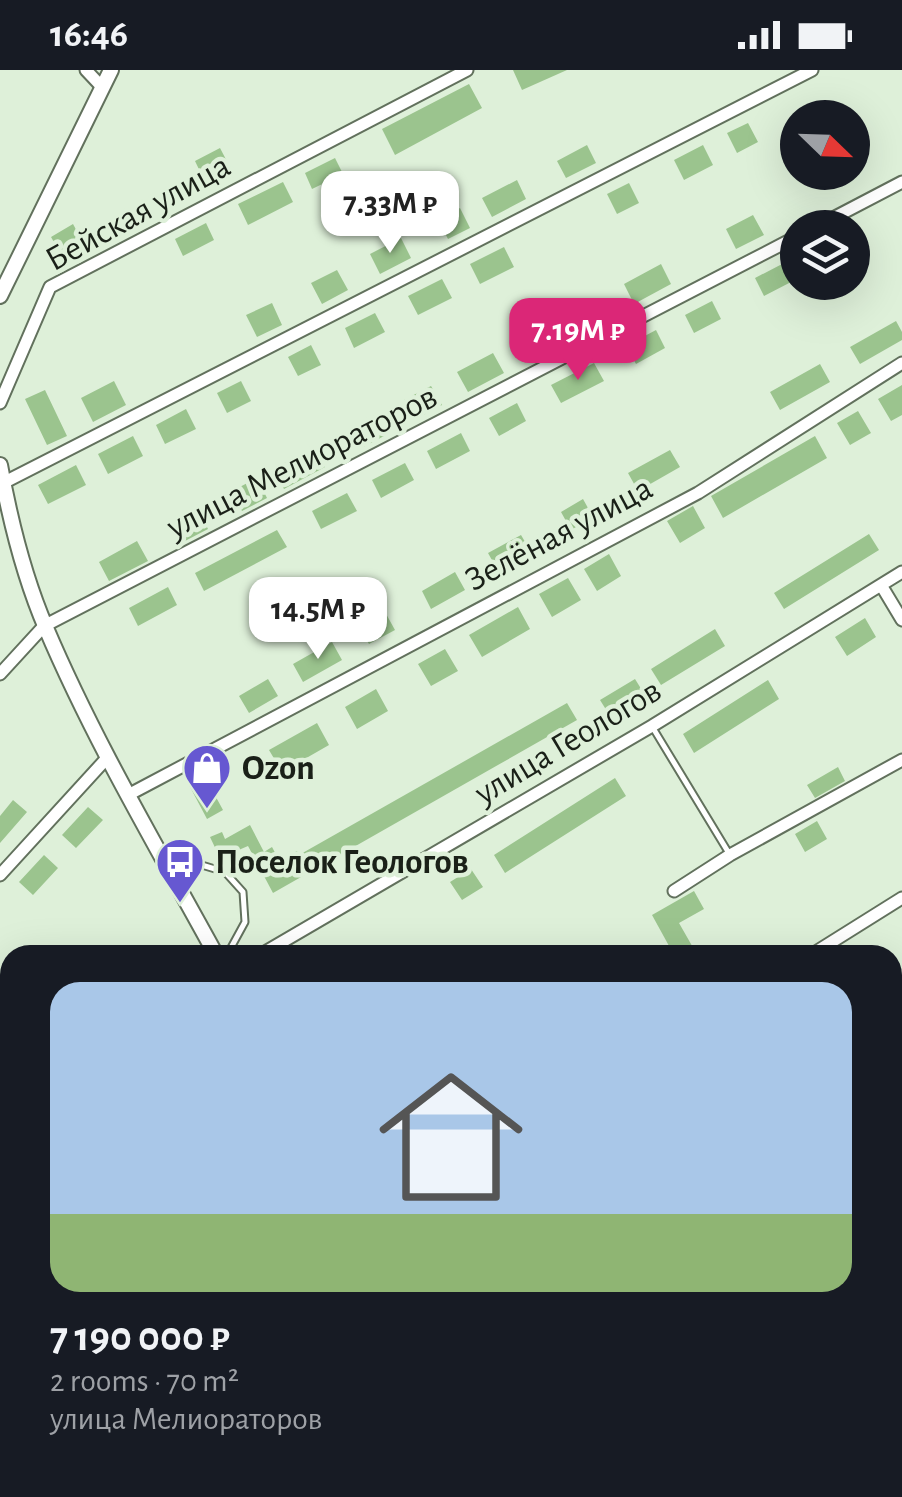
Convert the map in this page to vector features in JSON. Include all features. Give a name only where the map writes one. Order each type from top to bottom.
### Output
[{"type":"street","points":[[86,70],[102,87]]},
{"type":"street","points":[[0,296],[111,70]]},
{"type":"street","name":"Бейская улица","points":[[0,404],[50,288],[467,70]]},
{"type":"street","points":[[3,483],[812,70]]},
{"type":"street","points":[[848,210],[902,182]]},
{"type":"street","name":"улица Мелиораторов","points":[[44,626],[780,245]]},
{"type":"street","name":"Зелёная улица","points":[[128,795],[698,493],[902,364]]},
{"type":"street","points":[[0,465],[22,560],[44,626],[108,758],[210,945]]},
{"type":"street","name":"улица Геологов","points":[[277,945],[652,726],[902,572]]},
{"type":"street","points":[[881,585],[902,620]]},
{"type":"street","points":[[0,674],[44,626]]},
{"type":"street","points":[[0,875],[108,758]]},
{"type":"street","points":[[674,891],[730,855],[902,760]]},
{"type":"street","points":[[827,945],[902,898]]},
{"type":"lane","points":[[652,726],[730,855]]},
{"type":"lane","points":[[159,852],[225,872],[243,892],[244,922],[233,945]]},
{"type":"building","points":[[513,70],[567,70],[522,90]]},
{"type":"building","points":[[469,84],[482,108],[395,155],[382,129]]},
{"type":"building","points":[[748,123],[758,142],[737,153],[727,133]]},
{"type":"building","points":[[587,145],[596,163],[566,178],[557,161]]},
{"type":"building","points":[[703,145],[713,165],[684,180],[674,160]]},
{"type":"building","points":[[220,148],[231,169],[205,182],[195,161]]},
{"type":"building","points":[[335,158],[343,174],[312,189],[305,173]]},
{"type":"building","points":[[517,180],[526,199],[492,217],[482,198]]},
{"type":"building","points":[[283,182],[293,202],[248,225],[238,204]]},
{"type":"building","points":[[629,183],[639,203],[617,214],[607,194]]},
{"type":"building","points":[[460,208],[470,228],[448,239],[438,220]]},
{"type":"building","points":[[753,215],[764,235],[736,249],[726,229]]},
{"type":"building","points":[[206,223],[214,240],[183,256],[175,239]]},
{"type":"building","points":[[73,224],[85,246],[63,258],[51,237]]},
{"type":"building","points":[[401,238],[411,258],[380,274],[370,254]]},
{"type":"building","points":[[504,247],[514,267],[480,284],[470,264]]},
{"type":"building","points":[[661,264],[671,284],[634,304],[624,284]]},
{"type":"building","points":[[780,265],[780,288],[764,296],[755,278]]},
{"type":"building","points":[[337,270],[348,290],[322,304],[311,283]]},
{"type":"building","points":[[442,279],[452,298],[418,315],[408,296]]},
{"type":"building","points":[[712,301],[721,319],[694,333],[685,315]]},
{"type":"building","points":[[272,303],[282,325],[257,337],[246,315]]},
{"type":"building","points":[[375,313],[385,332],[354,348],[345,328]]},
{"type":"building","points":[[561,317],[572,337],[531,358],[520,339]]},
{"type":"building","points":[[896,321],[902,340],[860,364],[850,347]]},
{"type":"building","points":[[656,330],[665,348],[636,364],[626,346]]},
{"type":"building","points":[[311,345],[321,365],[298,376],[288,357]]},
{"type":"building","points":[[493,353],[504,373],[468,392],[457,372]]},
{"type":"building","points":[[594,363],[604,381],[561,403],[551,385]]},
{"type":"building","points":[[820,364],[830,382],[780,410],[770,392]]},
{"type":"building","points":[[114,381],[126,405],[93,422],[81,398]]},
{"type":"building","points":[[241,381],[251,401],[227,413],[217,393]]},
{"type":"building","points":[[902,385],[902,415],[891,421],[878,399]]},
{"type":"building","points":[[431,386],[442,405],[414,420],[404,400]]},
{"type":"building","points":[[45,390],[67,436],[47,445],[25,399]]},
{"type":"building","points":[[517,403],[526,421],[499,436],[489,418]]},
{"type":"building","points":[[186,409],[196,429],[165,444],[156,425]]},
{"type":"building","points":[[858,411],[871,433],[850,445],[837,423]]},
{"type":"building","points":[[375,415],[386,435],[359,449],[348,430]]},
{"type":"building","points":[[461,433],[470,451],[436,469],[427,451]]},
{"type":"building","points":[[133,436],[143,456],[108,474],[98,454]]},
{"type":"building","points":[[815,436],[827,458],[723,518],[711,496]]},
{"type":"building","points":[[315,447],[325,467],[284,489],[273,469]]},
{"type":"building","points":[[670,450],[680,467],[638,491],[628,473]]},
{"type":"building","points":[[405,463],[414,480],[381,498],[372,480]]},
{"type":"building","points":[[76,465],[86,485],[48,504],[38,485]]},
{"type":"building","points":[[257,478],[267,498],[242,511],[232,491]]},
{"type":"building","points":[[347,493],[357,511],[321,529],[312,511]]},
{"type":"building","points":[[583,499],[593,517],[571,530],[561,512]]},
{"type":"building","points":[[693,506],[705,528],[680,543],[667,521]]},
{"type":"building","points":[[198,509],[208,529],[185,541],[174,522]]},
{"type":"building","points":[[277,530],[287,547],[204,591],[195,573]]},
{"type":"building","points":[[869,534],[879,550],[784,609],[774,593]]},
{"type":"building","points":[[521,535],[531,552],[498,571],[488,553]]},
{"type":"building","points":[[137,541],[148,561],[109,581],[99,562]]},
{"type":"building","points":[[609,554],[621,576],[597,591],[584,569]]},
{"type":"building","points":[[455,572],[465,590],[431,609],[422,591]]},
{"type":"building","points":[[568,578],[581,600],[552,617],[539,594]]},
{"type":"building","points":[[168,587],[177,605],[138,626],[129,608]]},
{"type":"building","points":[[518,607],[530,629],[482,657],[469,635]]},
{"type":"building","points":[[385,612],[395,630],[369,644],[359,627]]},
{"type":"building","points":[[865,618],[876,637],[847,656],[835,637]]},
{"type":"building","points":[[715,629],[725,646],[661,685],[651,669]]},
{"type":"building","points":[[332,642],[342,660],[303,682],[293,664]]},
{"type":"building","points":[[445,649],[458,671],[431,686],[418,664]]},
{"type":"building","points":[[268,679],[278,696],[249,713],[239,696]]},
{"type":"building","points":[[635,679],[645,695],[610,716],[600,700]]},
{"type":"building","points":[[768,680],[779,699],[694,753],[683,734]]},
{"type":"building","points":[[376,689],[388,711],[357,729],[345,707]]},
{"type":"building","points":[[567,703],[577,720],[273,893],[248,846],[220,858],[210,837],[222,832],[225,839],[250,825],[264,852],[272,847],[279,860],[297,851],[299,855]]},
{"type":"building","points":[[317,723],[329,745],[282,772],[269,750]]},
{"type":"building","points":[[838,767],[845,781],[815,798],[807,785]]},
{"type":"building","points":[[205,777],[223,810],[207,819],[189,785]]},
{"type":"building","points":[[615,778],[626,796],[505,873],[494,855]]},
{"type":"building","points":[[13,800],[27,812],[0,843],[0,816]]},
{"type":"building","points":[[88,807],[103,820],[76,848],[62,835]]},
{"type":"building","points":[[817,821],[827,839],[805,852],[795,834]]},
{"type":"building","points":[[44,855],[58,868],[33,895],[19,882]]},
{"type":"building","points":[[471,869],[483,887],[462,900],[450,882]]},
{"type":"building","points":[[694,891],[704,909],[679,923],[692,945],[668,945],[652,915]]},
{"type":"place","name":"Ozon","points":[[207,810]]},
{"type":"place","name":"Поселок Геологов","points":[[180,904]]}]
